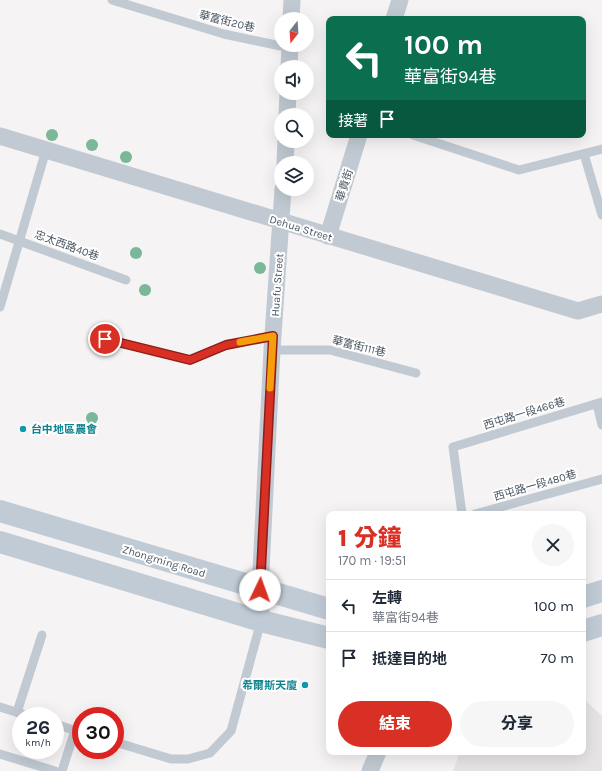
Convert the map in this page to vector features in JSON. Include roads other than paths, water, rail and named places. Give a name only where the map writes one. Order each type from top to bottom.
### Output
[{"type":"main road","name":"Zhongming Road","points":[[0,512],[260,590],[326,608]]},
{"type":"main road","points":[[0,542],[262,621],[326,637]]},
{"type":"main road","points":[[586,596],[602,591]]},
{"type":"main road","points":[[586,630],[602,625]]},
{"type":"street","points":[[291,12],[292,0]]},
{"type":"street","points":[[395,16],[400,0]]},
{"type":"street","name":"Dehua Street","points":[[0,136],[578,312],[602,304]]},
{"type":"street","name":"華貴街","points":[[328,236],[358,138]]},
{"type":"street","name":"Huafu Street","points":[[262,621],[260,590],[272,343],[283,196]]},
{"type":"street","points":[[370,771],[377,755]]},
{"type":"lane","name":"華富街20巷","points":[[112,0],[224,34],[274,43]]},
{"type":"lane","points":[[422,138],[519,170],[602,149]]},
{"type":"lane","points":[[0,307],[46,150]]},
{"type":"lane","points":[[584,154],[602,215]]},
{"type":"lane","name":"忠太西路40巷","points":[[0,234],[126,280]]},
{"type":"lane","name":"華富街111巷","points":[[105,339],[190,360],[226,345],[272,343],[330,350],[416,373]]},
{"type":"lane","points":[[599,403],[602,425]]},
{"type":"lane","name":"西屯路一段466巷","points":[[462,511],[453,447],[599,403]]},
{"type":"lane","name":"西屯路一段480巷","points":[[486,511],[602,479]]},
{"type":"lane","points":[[124,745],[171,759],[188,759],[210,753],[231,731],[262,621]]},
{"type":"lane","points":[[19,707],[42,635]]},
{"type":"lane","points":[[0,707],[12,711]]},
{"type":"lane","points":[[62,771],[72,746]]},
{"type":"lane","points":[[0,754],[55,771]]},
{"type":"place","name":"台中地區農會","points":[[23,429]]},
{"type":"place","name":"希爾斯天廈","points":[[305,685]]}]
